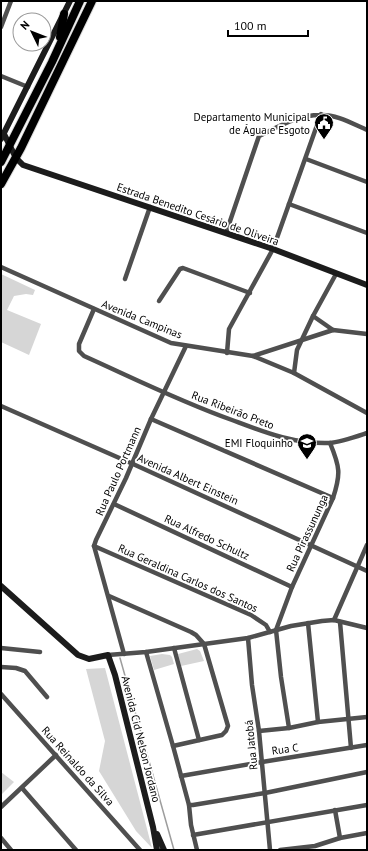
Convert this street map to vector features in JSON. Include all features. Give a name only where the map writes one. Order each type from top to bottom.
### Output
[{"type":"highway","points":[[1,162],[52,62],[80,1]]},
{"type":"highway","points":[[1,184],[11,167],[18,161],[92,1]]},
{"type":"highway","points":[[52,62],[60,38],[64,14]]},
{"type":"main road","points":[[18,161],[2,135],[28,87],[70,1]]},
{"type":"main road","name":"Estrada Benedito Cesário de Oliveira","points":[[18,161],[54,176],[226,233],[367,285]]},
{"type":"main road","points":[[1,586],[78,655],[89,659],[108,655]]},
{"type":"main road","name":"Avenida Cid Nelson Jordano","points":[[108,655],[115,675],[153,827],[157,850]]},
{"type":"main road","name":"Avenida Cid Nelson Jordano","points":[[153,827],[164,850]]},
{"type":"street","points":[[1,27],[11,1]]},
{"type":"street","points":[[1,76],[28,87]]},
{"type":"street","points":[[226,233],[259,136],[295,120],[321,114],[340,119],[367,130]]},
{"type":"street","points":[[227,353],[229,329],[273,250],[321,114]]},
{"type":"street","points":[[306,159],[367,182]]},
{"type":"street","points":[[289,204],[367,233]]},
{"type":"street","points":[[125,279],[150,207]]},
{"type":"street","name":"Avenida Campinas","points":[[1,267],[171,343],[253,356],[294,373],[367,413]]},
{"type":"street","points":[[159,301],[180,269],[186,268],[250,293]]},
{"type":"street","points":[[294,373],[295,357],[301,340],[336,274]]},
{"type":"street","name":"Rua Ribeirão Preto","points":[[94,309],[79,344],[79,351],[84,356],[164,393],[274,436],[300,442],[330,443],[367,433]]},
{"type":"street","points":[[313,316],[333,330]]},
{"type":"street","points":[[253,356],[333,330],[367,334]]},
{"type":"street","name":"Rua Paulo Portmann","points":[[94,546],[133,464],[151,419],[186,346]]},
{"type":"street","name":"Avenida Albert Einstein","points":[[1,406],[133,464],[367,571]]},
{"type":"street","points":[[151,419],[333,498]]},
{"type":"street","name":"Rua Pirassununga","points":[[276,630],[292,586],[333,498],[339,472],[337,461],[330,443]]},
{"type":"street","name":"Rua Alfredo Schultz","points":[[114,504],[292,586]]},
{"type":"street","points":[[334,620],[367,545]]},
{"type":"street","points":[[94,546],[124,654]]},
{"type":"street","name":"Rua Geraldina Carlos dos Santos","points":[[94,546],[251,615],[266,625],[270,632]]},
{"type":"street","points":[[109,596],[191,632],[204,644],[228,726],[222,735],[173,746]]},
{"type":"street","points":[[108,655],[146,652],[248,638],[308,623],[334,620],[367,628]]},
{"type":"street","points":[[340,622],[351,748]]},
{"type":"street","points":[[308,623],[318,722]]},
{"type":"street","points":[[276,630],[281,677],[289,728]]},
{"type":"street","name":"Rua Jatobá","points":[[248,638],[259,732],[270,850]]},
{"type":"street","points":[[1,648],[40,652]]},
{"type":"street","points":[[174,648],[199,740]]},
{"type":"street","points":[[146,652],[189,805],[193,835],[197,850]]},
{"type":"street","points":[[1,667],[16,668],[25,671],[47,697]]},
{"type":"street","name":"Rua Reinaldo da Silva","points":[[1,694],[140,850]]},
{"type":"street","points":[[259,732],[318,722],[367,717]]},
{"type":"street","name":"Rua C","points":[[181,776],[367,745]]},
{"type":"street","points":[[1,807],[56,755]]},
{"type":"street","points":[[189,805],[264,793],[367,772]]},
{"type":"street","points":[[22,788],[76,850]]},
{"type":"street","points":[[193,835],[367,805]]},
{"type":"street","points":[[335,810],[340,838]]},
{"type":"street","points":[[280,850],[315,848],[340,838],[367,833]]},
{"type":"street","points":[[1,838],[11,850]]},
{"type":"shaded area","points":[[1,274],[35,290],[33,295],[26,294],[14,296],[7,310],[41,324],[29,355],[1,342]]},
{"type":"shaded area","points":[[197,649],[200,651],[204,661],[181,666],[178,654]]},
{"type":"shaded area","points":[[162,654],[170,655],[174,664],[154,670],[150,656]]},
{"type":"shaded area","points":[[105,668],[152,848],[136,831],[99,771],[105,741],[86,669]]},
{"type":"shaded area","points":[[1,772],[14,782],[1,795]]},
{"type":"waterway","points":[[120,658],[174,850]]},
{"type":"place","name":"Departamento Municipal de Água e Esgoto","points":[[324,140]]},
{"type":"place","name":"EMI Floquinho","points":[[307,460]]}]
